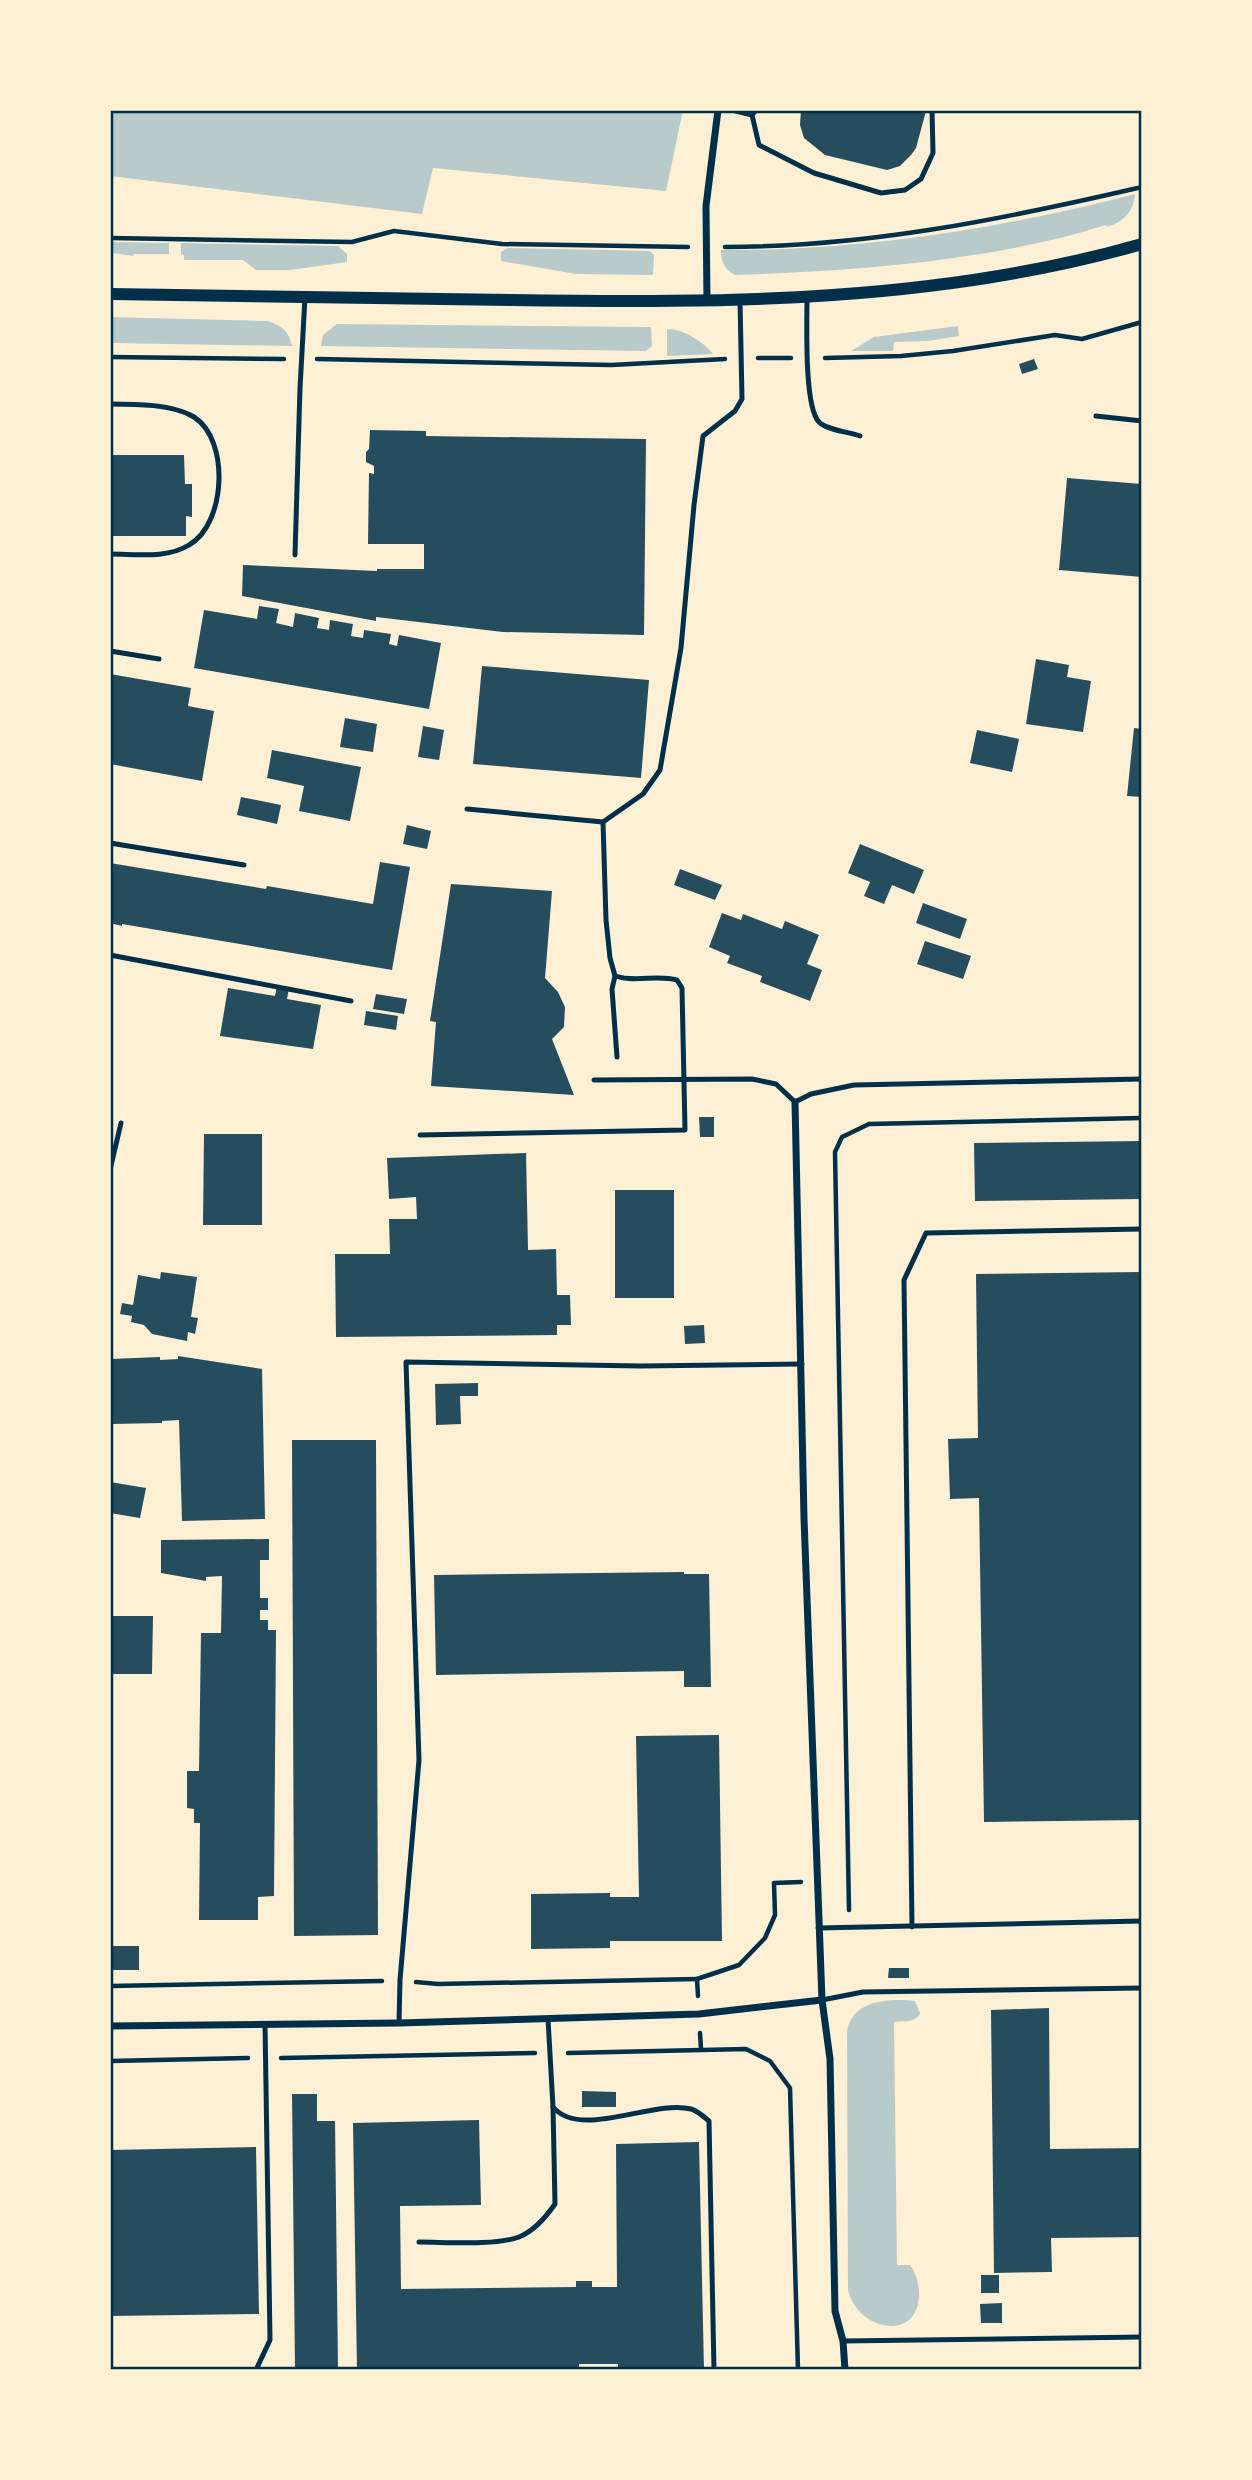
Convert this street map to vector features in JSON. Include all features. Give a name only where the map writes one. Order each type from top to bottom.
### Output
[{"type":"street","points":[[707,301],[706,206],[718,110]]},
{"type":"street","points":[[110,294],[707,301],[807,298],[886,292],[1015,274],[1142,244]]},
{"type":"street","points":[[795,1102],[804,1518],[816,1882],[822,2000],[830,2059],[835,2311],[843,2341],[845,2370]]},
{"type":"street","points":[[110,2026],[548,2020],[699,2014],[822,2000]]},
{"type":"lane","points":[[732,110],[754,113],[759,145],[814,173],[881,194],[905,190],[921,179],[933,153],[932,110]]},
{"type":"lane","points":[[295,555],[305,297]]},
{"type":"lane","points":[[807,298],[812,412],[821,425],[860,436]]},
{"type":"lane","points":[[467,809],[603,821],[643,794],[660,771],[681,648],[703,436],[735,411],[742,399],[740,300]]},
{"type":"lane","points":[[110,404],[165,407],[194,417],[211,434],[218,463],[220,493],[209,523],[190,545],[159,555],[110,554]]},
{"type":"lane","points":[[1096,416],[1142,421]]},
{"type":"lane","points":[[110,651],[159,659]]},
{"type":"lane","points":[[603,821],[607,920],[610,958],[615,976],[612,989],[617,1057]]},
{"type":"lane","points":[[110,843],[244,864]]},
{"type":"lane","points":[[110,955],[351,1002]]},
{"type":"lane","points":[[420,1135],[685,1130],[682,988],[677,980],[665,977],[626,980],[615,976]]},
{"type":"lane","points":[[594,1080],[752,1079],[776,1084],[795,1102],[811,1094],[854,1085],[1142,1079]]},
{"type":"lane","points":[[110,1170],[121,1123]]},
{"type":"lane","points":[[912,1927],[904,1280],[926,1233],[1142,1229]]},
{"type":"lane","points":[[399,2023],[400,1980],[419,1760],[406,1362],[640,1366],[802,1364]]},
{"type":"lane","points":[[818,1928],[1142,1922]]},
{"type":"lane","points":[[822,2000],[863,1992],[1142,1987]]},
{"type":"lane","points":[[419,2242],[503,2241],[520,2237],[546,2217],[555,2204],[548,2020]]},
{"type":"lane","points":[[256,2370],[270,2340],[265,2024]]},
{"type":"lane","points":[[553,2107],[558,2113],[576,2120],[609,2118],[675,2106],[694,2109],[709,2121],[715,2370]]},
{"type":"lane","points":[[843,2341],[1142,2337]]},
{"type":"path","points":[[110,238],[352,242],[394,231],[502,244],[658,248],[785,247],[944,229],[1045,210],[1142,187]]},
{"type":"path","points":[[110,357],[611,365],[743,358],[901,356],[1055,335],[1082,339],[1142,322]]},
{"type":"path","points":[[850,1928],[835,1152],[842,1138],[869,1124],[1142,1118]]},
{"type":"path","points":[[701,2049],[697,1979],[739,1965],[765,1938],[775,1915],[774,1883],[848,1882]]},
{"type":"shaded area","points":[[113,110],[683,110],[666,191],[433,168],[422,214],[110,176]]},
{"type":"shaded area","points":[[1135,194],[1130,211],[1113,225],[970,256],[828,271],[736,275],[724,266],[722,258],[721,250],[826,247],[930,235],[1033,218]]},
{"type":"shaded area","points":[[110,242],[169,243],[169,254],[133,256],[113,253],[110,262]]},
{"type":"shaded area","points":[[181,243],[338,246],[347,254],[347,262],[290,270],[256,270],[243,260],[184,260]]},
{"type":"shaded area","points":[[508,248],[650,251],[654,255],[653,275],[576,274],[501,261],[501,252]]},
{"type":"shaded area","points":[[110,317],[267,321],[284,329],[292,346],[110,343]]},
{"type":"shaded area","points":[[337,324],[651,327],[652,346],[646,351],[321,346],[323,335]]},
{"type":"shaded area","points":[[958,326],[959,336],[928,341],[894,342],[893,351],[851,351],[874,337]]},
{"type":"shaded area","points":[[667,329],[692,337],[713,354],[667,356]]},
{"type":"shaded area","points":[[884,2001],[915,2001],[920,2013],[918,2016],[912,2020],[894,2022],[897,2265],[910,2265],[919,2291],[917,2308],[910,2319],[900,2325],[888,2326],[864,2315],[854,2304],[848,2290],[847,2032],[850,2021],[864,2007]]},
{"type":"building","points":[[801,110],[926,111],[916,148],[900,166],[887,170],[825,155],[804,138],[800,125]]},
{"type":"building","points":[[1034,359],[1038,369],[1022,374],[1019,364]]},
{"type":"building","points":[[370,430],[426,431],[426,436],[646,439],[644,635],[503,632],[376,617],[376,621],[242,596],[243,565],[377,571],[424,569],[424,544],[368,544],[369,473],[374,474],[374,466],[366,462]]},
{"type":"building","points":[[110,455],[184,455],[185,484],[192,484],[192,517],[186,516],[186,536],[110,536]]},
{"type":"building","points":[[1067,478],[1142,484],[1142,577],[1059,570]]},
{"type":"building","points":[[259,606],[279,609],[276,623],[293,627],[295,613],[319,618],[317,628],[329,630],[330,620],[353,624],[351,636],[363,638],[364,630],[391,634],[389,644],[397,646],[399,635],[441,643],[429,709],[194,668],[204,610],[257,619]]},
{"type":"building","points":[[1036,659],[1069,665],[1067,677],[1091,681],[1083,732],[1026,724]]},
{"type":"building","points":[[482,666],[649,680],[641,778],[473,764]]},
{"type":"building","points":[[110,674],[191,688],[188,706],[214,711],[202,781],[110,764]]},
{"type":"building","points":[[345,718],[377,724],[373,752],[340,747]]},
{"type":"building","points":[[423,726],[444,730],[439,760],[418,757]]},
{"type":"building","points":[[1134,728],[1142,729],[1142,797],[1127,796]]},
{"type":"building","points":[[977,730],[1019,739],[1012,772],[970,763]]},
{"type":"building","points":[[272,750],[361,767],[350,821],[299,811],[304,786],[267,778]]},
{"type":"building","points":[[241,797],[281,805],[277,824],[237,815]]},
{"type":"building","points":[[407,825],[431,831],[427,849],[403,844]]},
{"type":"building","points":[[860,844],[924,870],[914,894],[892,885],[884,904],[864,896],[870,882],[848,873]]},
{"type":"building","points":[[380,862],[410,867],[392,970],[110,923],[110,863],[373,904]]},
{"type":"building","points":[[680,869],[722,885],[715,900],[674,885]]},
{"type":"building","points":[[451,884],[552,891],[545,978],[558,992],[565,1007],[564,1027],[552,1039],[574,1095],[431,1086],[436,1022],[430,1021]]},
{"type":"building","points":[[923,903],[967,919],[960,939],[916,923]]},
{"type":"building","points":[[722,913],[741,920],[743,914],[782,929],[785,921],[819,935],[807,964],[822,970],[810,1001],[760,982],[762,976],[727,963],[730,956],[709,947]]},
{"type":"building","points":[[925,941],[971,956],[963,979],[917,964]]},
{"type":"building","points":[[277,986],[289,988],[287,999],[321,1005],[313,1049],[220,1036],[228,988],[275,996]]},
{"type":"building","points":[[376,994],[407,999],[404,1014],[373,1009]]},
{"type":"building","points":[[366,1011],[398,1016],[396,1030],[364,1025]]},
{"type":"building","points":[[699,1117],[714,1117],[714,1137],[700,1137]]},
{"type":"building","points":[[204,1134],[262,1134],[262,1225],[203,1225]]},
{"type":"building","points":[[1142,1141],[1142,1199],[975,1201],[974,1143]]},
{"type":"building","points":[[526,1153],[528,1250],[556,1249],[557,1295],[570,1295],[571,1325],[557,1325],[557,1335],[336,1337],[335,1254],[390,1254],[389,1219],[417,1219],[416,1197],[389,1199],[387,1158]]},
{"type":"building","points":[[615,1190],[674,1190],[674,1298],[615,1298]]},
{"type":"building","points":[[161,1272],[197,1277],[191,1317],[198,1318],[195,1334],[188,1332],[187,1341],[152,1334],[144,1325],[131,1322],[132,1316],[120,1314],[122,1303],[133,1305],[138,1275],[160,1279]]},
{"type":"building","points":[[1142,1272],[1142,1820],[984,1822],[979,1498],[950,1499],[948,1439],[978,1438],[976,1274]]},
{"type":"building","points":[[704,1325],[705,1343],[685,1344],[684,1326]]},
{"type":"building","points":[[178,1356],[262,1369],[265,1519],[182,1521],[179,1420],[110,1424],[110,1359],[160,1357],[160,1360],[178,1359]]},
{"type":"building","points":[[478,1383],[478,1396],[460,1396],[461,1424],[436,1425],[435,1384]]},
{"type":"building","points":[[292,1440],[376,1440],[378,1935],[294,1936]]},
{"type":"building","points":[[110,1482],[146,1488],[140,1518],[110,1513]]},
{"type":"building","points":[[269,1539],[269,1560],[260,1560],[260,1598],[268,1598],[268,1610],[260,1610],[260,1620],[268,1620],[268,1630],[276,1630],[274,1896],[258,1897],[258,1920],[199,1920],[200,1823],[194,1823],[194,1809],[187,1808],[187,1771],[199,1771],[201,1633],[221,1633],[222,1576],[206,1577],[206,1581],[161,1573],[161,1540]]},
{"type":"building","points":[[709,1574],[711,1687],[684,1687],[684,1671],[436,1675],[434,1575]]},
{"type":"building","points":[[110,1616],[153,1616],[152,1674],[110,1674]]},
{"type":"building","points":[[719,1735],[722,1941],[610,1941],[610,1948],[531,1949],[531,1894],[610,1893],[610,1897],[639,1897],[636,1736]]},
{"type":"building","points":[[110,1946],[139,1946],[139,1970],[110,1970]]},
{"type":"building","points":[[889,1968],[909,1968],[909,1978],[888,1978]]},
{"type":"building","points":[[1049,2008],[1050,2149],[1142,2148],[1142,2237],[1051,2238],[1052,2272],[994,2273],[991,2010]]},
{"type":"building","points":[[582,2091],[616,2092],[616,2107],[582,2107]]},
{"type":"building","points":[[292,2094],[317,2094],[317,2121],[335,2121],[338,2369],[295,2370]]},
{"type":"building","points":[[479,2120],[481,2205],[400,2206],[401,2289],[576,2287],[576,2281],[592,2281],[592,2287],[617,2287],[616,2144],[699,2142],[704,2370],[618,2370],[618,2364],[579,2364],[579,2370],[357,2370],[353,2123]]},
{"type":"building","points":[[256,2147],[259,2314],[110,2316],[110,2150]]},
{"type":"building","points":[[981,2275],[999,2275],[999,2293],[981,2293]]},
{"type":"building","points":[[1002,2303],[1002,2323],[981,2323],[980,2304]]}]
